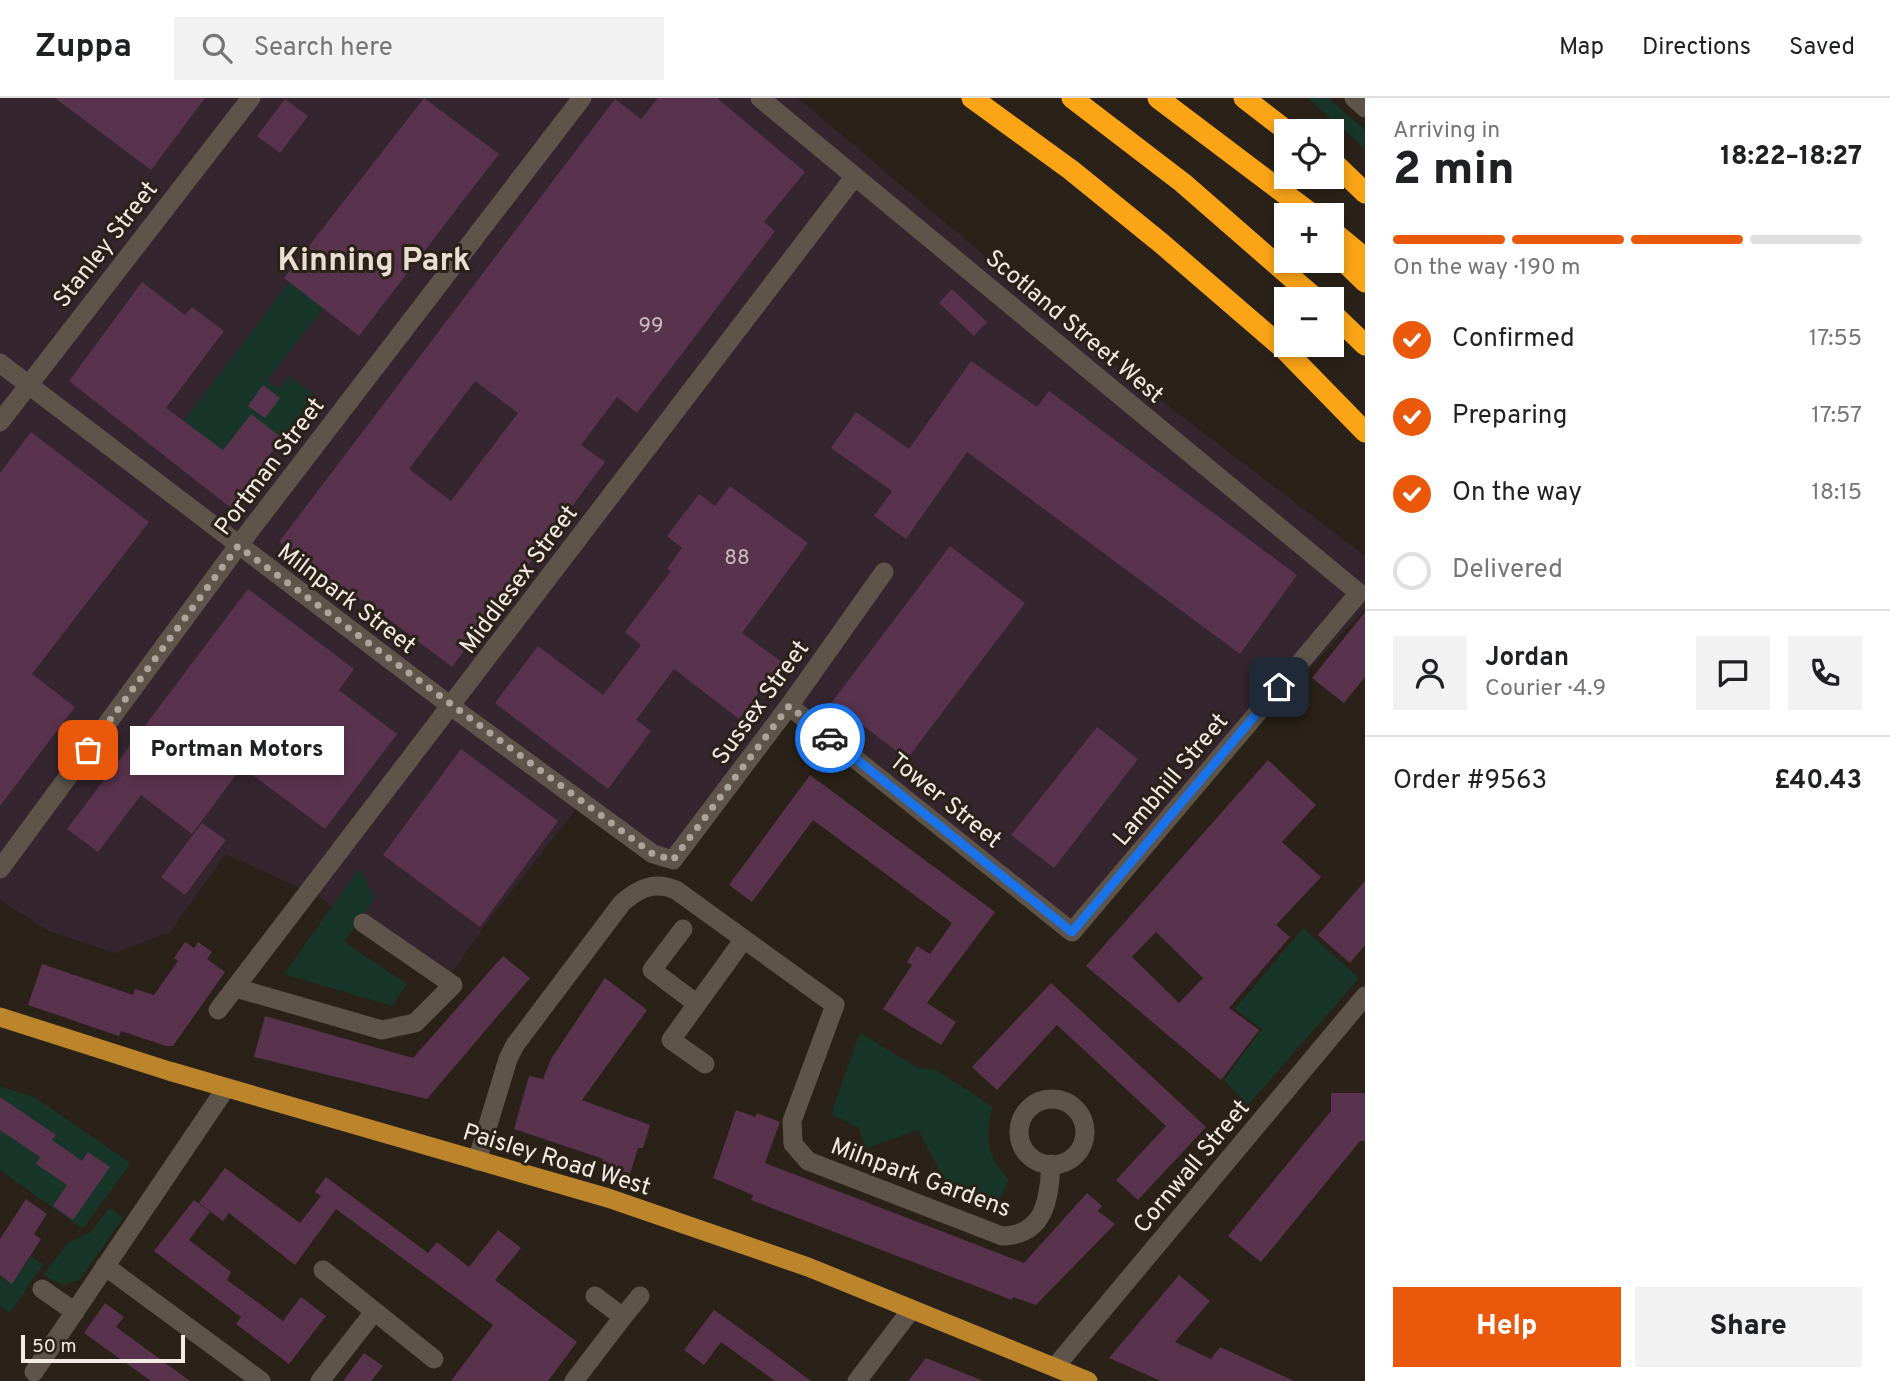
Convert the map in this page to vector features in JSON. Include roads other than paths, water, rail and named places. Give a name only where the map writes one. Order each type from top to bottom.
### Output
[{"type":"highway","points":[[954,98],[1021,132]]},
{"type":"highway","points":[[972,98],[1122,210],[1283,348],[1365,432]]},
{"type":"highway","points":[[1072,98],[1183,183],[1302,287]]},
{"type":"highway","points":[[1158,98],[1296,203]]},
{"type":"highway","points":[[1244,98],[1274,121]]},
{"type":"highway","points":[[1266,98],[1288,119]]},
{"type":"highway","points":[[1241,163],[1283,203]]},
{"type":"highway","points":[[1344,173],[1365,194]]},
{"type":"highway","points":[[1344,177],[1365,194]]},
{"type":"highway","points":[[1344,241],[1365,258]]},
{"type":"highway","points":[[1344,262],[1365,282]]},
{"type":"highway","points":[[1344,325],[1365,345]]},
{"type":"main road","name":"Paisley Road West","points":[[0,1017],[226,1088],[608,1198],[746,1245],[1088,1381]]},
{"type":"street","name":"Stanley Street","points":[[0,422],[251,98]]},
{"type":"street","name":"Portman Street","points":[[0,869],[238,546],[582,98]]},
{"type":"street","name":"Scotland Street West","points":[[760,98],[1359,593]]},
{"type":"street","points":[[1353,98],[1365,108]]},
{"type":"street","name":"Middlesex Street","points":[[218,1010],[855,176]]},
{"type":"street","name":"Milnpark Street","points":[[0,363],[452,707],[653,854],[673,860]]},
{"type":"street","name":"Sussex Street","points":[[673,860],[789,706],[884,572]]},
{"type":"street","name":"Lambhill Street","points":[[1072,932],[1359,593]]},
{"type":"street","name":"Tower Street","points":[[789,706],[1072,932]]},
{"type":"street","name":"Milnpark Gardens","points":[[477,1161],[508,1059],[515,1045],[622,903],[642,888],[664,885],[676,890],[835,1005],[792,1121],[793,1144],[808,1161],[1002,1236],[1017,1236],[1039,1220],[1047,1203],[1051,1164]]},
{"type":"street","points":[[236,988],[382,1030],[415,1023],[453,985],[363,923]]},
{"type":"street","points":[[683,929],[652,970],[697,1004]]},
{"type":"street","points":[[705,1064],[671,1040],[744,939]]},
{"type":"street","name":"Cornwall Street","points":[[1055,1367],[1365,996]]},
{"type":"street","points":[[34,1373],[226,1088]]},
{"type":"street","points":[[105,1266],[261,1381]]},
{"type":"street","points":[[323,1270],[433,1359]]},
{"type":"street","points":[[42,1289],[75,1312]]},
{"type":"street","points":[[595,1296],[623,1317]]},
{"type":"street","points":[[574,1381],[640,1296]]},
{"type":"street","points":[[857,1381],[911,1310]]},
{"type":"street","points":[[320,1381],[374,1312]]},
{"type":"place","name":"Portman Motors","points":[[88,750]]},
{"type":"district","name":"Kinning Park","points":[[374,259]]}]
